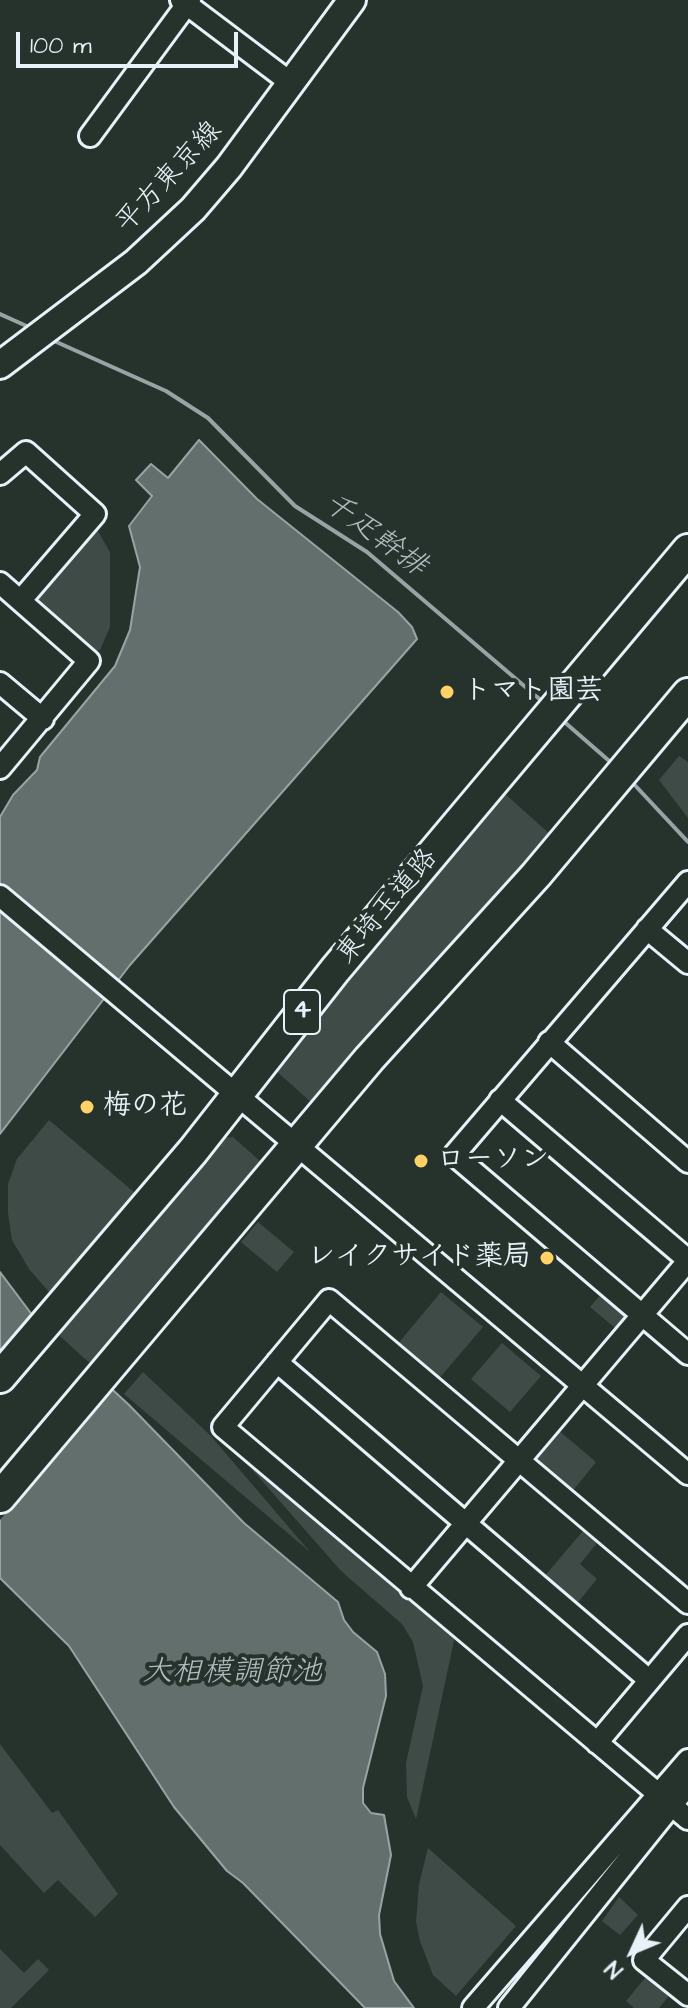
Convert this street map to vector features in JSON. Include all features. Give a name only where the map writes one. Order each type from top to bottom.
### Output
[{"type":"highway","name":"東埼玉道路","points":[[0,1377],[238,1096],[335,970],[688,550]]},
{"type":"highway","points":[[0,1497],[297,1144],[688,694]]},
{"type":"main road","name":"平方東京線","points":[[0,365],[136,262],[193,209],[352,0]]},
{"type":"street","points":[[90,136],[186,1],[291,83]]},
{"type":"street","points":[[0,474],[26,452],[95,514],[21,600]]},
{"type":"street","points":[[0,583],[89,661],[0,768]]},
{"type":"street","points":[[0,683],[43,719]]},
{"type":"street","points":[[688,882],[454,1155],[688,1354]]},
{"type":"street","points":[[0,896],[688,1474]]},
{"type":"street","points":[[647,929],[688,963]]},
{"type":"street","points":[[549,1042],[688,1162]]},
{"type":"street","points":[[411,1588],[688,1261],[500,1100]]},
{"type":"street","points":[[688,1603],[329,1300],[223,1427],[688,1819]]},
{"type":"street","points":[[277,1362],[649,1680]]},
{"type":"street","points":[[597,1743],[688,1635]]},
{"type":"street","points":[[483,2004],[515,2006],[665,1799],[688,1760]]},
{"type":"street","points":[[483,2004],[665,1799],[688,1785]]},
{"type":"street","points":[[688,1907],[644,1960],[688,1995]]},
{"type":"shaded area","points":[[95,526],[110,552],[110,627],[100,650],[91,652],[35,599]]},
{"type":"shaded area","points":[[679,756],[688,762],[688,818],[659,780]]},
{"type":"shaded area","points":[[502,791],[553,837],[312,1103],[274,1069],[297,1032]]},
{"type":"shaded area","points":[[49,1120],[135,1193],[50,1293],[29,1269],[12,1240],[8,1213],[8,1184],[17,1159]]},
{"type":"shaded area","points":[[233,1137],[261,1162],[258,1176],[97,1369],[52,1331],[224,1138]]},
{"type":"shaded area","points":[[258,1222],[294,1252],[277,1272],[241,1242]]},
{"type":"shaded area","points":[[441,1292],[483,1327],[437,1381],[396,1346]]},
{"type":"shaded area","points":[[603,1292],[627,1312],[628,1323],[620,1332],[590,1307]]},
{"type":"shaded area","points":[[502,1343],[541,1376],[510,1412],[471,1379]]},
{"type":"shaded area","points":[[143,1372],[210,1435],[310,1552],[124,1394]]},
{"type":"shaded area","points":[[557,1429],[596,1462],[571,1493],[535,1463],[535,1454]]},
{"type":"shaded area","points":[[228,1442],[424,1605],[455,1636],[416,1819],[407,1797],[406,1763],[423,1686],[413,1642],[402,1624],[341,1571]]},
{"type":"shaded area","points":[[588,1525],[602,1537],[580,1564],[597,1579],[575,1606],[543,1578]]},
{"type":"shaded area","points":[[0,1744],[52,1813],[58,1810],[118,1894],[95,1917],[58,1880],[44,1893],[0,1845]]},
{"type":"shaded area","points":[[428,1848],[516,1926],[456,1996],[433,1975],[416,1922],[419,1884]]},
{"type":"shaded area","points":[[619,1897],[638,1915],[620,1935],[602,1921]]},
{"type":"shaded area","points":[[0,1949],[24,1973],[38,1959],[49,1970],[11,2008],[0,2008]]},
{"type":"shaded area","points":[[650,1972],[672,1992],[659,2008],[634,2008],[626,2001]]},
{"type":"water","points":[[199,440],[257,499],[398,612],[412,627],[417,639],[130,965],[0,1134],[0,817],[13,795],[37,770],[40,757],[115,666],[130,630],[140,567],[129,526],[152,496],[136,480],[151,464],[168,478]]},
{"type":"water","name":"大相模調節池","points":[[0,1272],[33,1316],[129,1405],[244,1523],[338,1602],[344,1620],[353,1632],[377,1652],[385,1674],[386,1696],[363,1788],[363,1803],[371,1813],[384,1815],[391,1855],[379,1915],[380,1934],[394,1981],[414,2008],[365,2008],[243,1883],[227,1871],[174,1807],[69,1646],[0,1578]]},
{"type":"pier","points":[[35,1313],[114,1386],[0,1520],[0,1354]]},
{"type":"waterway","name":"千疋幹排","points":[[0,314],[31,328]]},
{"type":"waterway","name":"千疋幹排","points":[[52,340],[166,391],[208,418],[295,506],[367,552],[543,702]]},
{"type":"waterway","name":"千疋幹排","points":[[561,719],[615,766]]},
{"type":"waterway","name":"千疋幹排","points":[[630,780],[688,842]]},
{"type":"place","name":"トマト園芸","points":[[447,692]]},
{"type":"place","name":"梅の花","points":[[87,1107]]},
{"type":"place","name":"ローソン","points":[[421,1161]]},
{"type":"place","name":"レイクサイド薬局","points":[[547,1258]]}]
